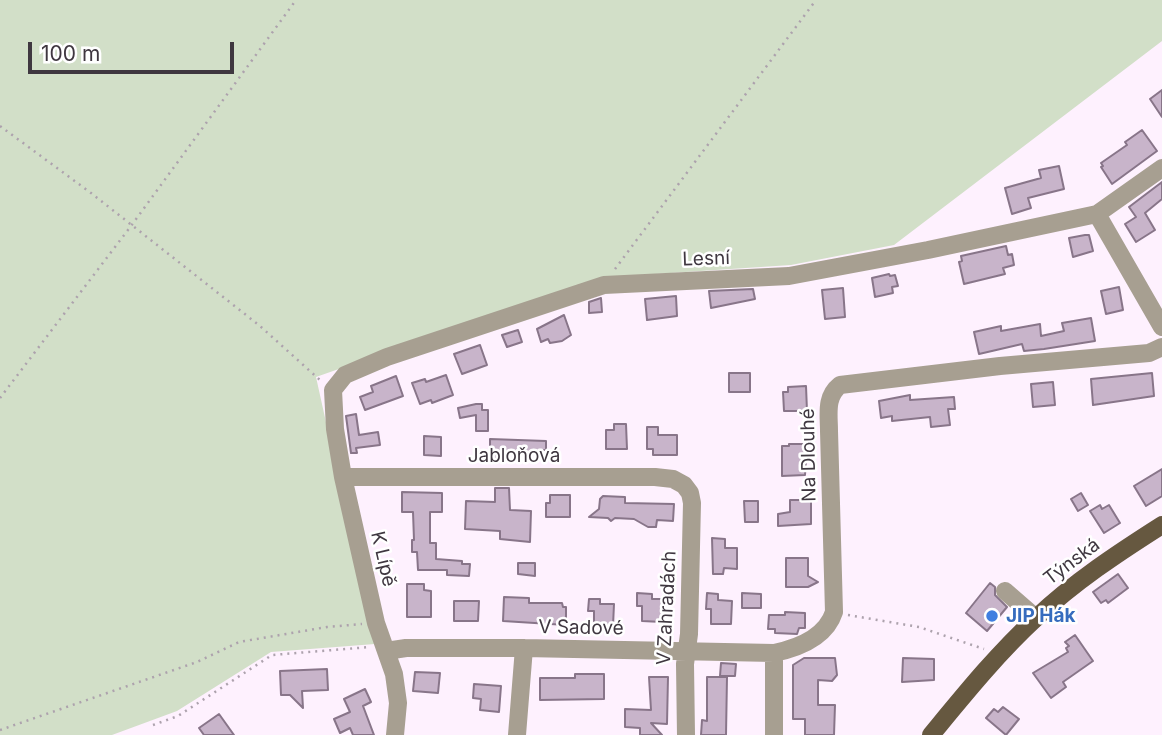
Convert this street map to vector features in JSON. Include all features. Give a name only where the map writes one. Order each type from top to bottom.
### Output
[{"type":"main road","name":"Týnská","points":[[931,735],[984,671],[1036,618],[1091,573],[1162,525]]},
{"type":"street","points":[[1162,168],[1097,214],[1162,327]]},
{"type":"street","name":"Lesní","points":[[333,390],[345,375],[387,357],[604,285],[789,276],[1097,214]]},
{"type":"street","name":"Na Dlouhé","points":[[834,612],[829,430],[829,401],[832,391],[840,385],[886,378],[1149,353],[1162,347]]},
{"type":"street","name":"K Lípě","points":[[333,390],[335,429],[343,477],[376,623],[397,689],[395,735]]},
{"type":"street","name":"Jabloňová","points":[[343,477],[655,477],[673,479],[684,485]]},
{"type":"street","name":"V Zahradách","points":[[684,485],[690,493],[692,516],[689,634],[685,664],[686,735]]},
{"type":"street","points":[[1005,591],[1036,618]]},
{"type":"street","points":[[774,735],[774,653],[806,643],[827,626],[834,612]]},
{"type":"street","points":[[517,735],[524,648]]},
{"type":"street","name":"V Sadové","points":[[385,649],[524,648],[774,653]]},
{"type":"path","points":[[0,398],[131,226],[296,0]]},
{"type":"path","points":[[604,285],[817,0]]},
{"type":"path","points":[[0,126],[260,326],[333,390]]},
{"type":"path","points":[[834,612],[919,626],[985,650]]},
{"type":"path","points":[[0,730],[197,662],[239,642],[327,627],[376,623]]},
{"type":"path","points":[[153,725],[178,716],[272,655],[385,649]]},
{"type":"green space","points":[[0,0],[1162,0],[1162,41],[894,245],[791,265],[610,277],[581,284],[316,377],[375,644],[271,652],[177,711],[112,735],[0,735]]},
{"type":"building","points":[[1162,90],[1162,117],[1150,99]]},
{"type":"building","points":[[1142,130],[1157,151],[1112,184],[1101,163],[1127,145],[1125,142]]},
{"type":"building","points":[[1059,166],[1064,189],[1028,198],[1031,208],[1012,214],[1005,188],[1041,178],[1039,170]]},
{"type":"building","points":[[1162,182],[1162,199],[1145,213],[1155,230],[1136,242],[1125,224],[1136,217],[1129,207]]},
{"type":"building","points":[[1089,235],[1093,251],[1073,257],[1069,238]]},
{"type":"building","points":[[1006,246],[1008,255],[1012,254],[1014,265],[1003,268],[1005,274],[964,284],[959,262],[962,261],[961,256]]},
{"type":"building","points":[[895,275],[898,286],[892,287],[893,293],[875,297],[872,278]]},
{"type":"building","points":[[1119,287],[1123,310],[1106,314],[1101,291]]},
{"type":"building","points":[[843,288],[845,317],[825,319],[822,290]]},
{"type":"building","points":[[753,289],[755,299],[711,308],[709,291]]},
{"type":"building","points":[[676,296],[677,316],[647,320],[645,299]]},
{"type":"building","points":[[601,298],[602,312],[589,313],[589,302]]},
{"type":"building","points":[[564,315],[571,335],[562,341],[550,343],[548,339],[541,342],[537,329]]},
{"type":"building","points":[[1091,318],[1095,341],[1044,349],[1024,351],[1022,344],[979,354],[974,332],[1001,326],[1001,331],[1040,324],[1041,336],[1064,331],[1062,323]]},
{"type":"building","points":[[518,330],[522,342],[507,347],[502,335]]},
{"type":"building","points":[[480,345],[487,365],[462,374],[454,354]]},
{"type":"building","points":[[729,373],[750,373],[750,392],[729,392]]},
{"type":"building","points":[[1152,373],[1154,396],[1093,405],[1091,379]]},
{"type":"building","points":[[446,375],[453,395],[432,403],[431,400],[420,404],[412,383],[425,379],[426,382]]},
{"type":"building","points":[[396,376],[403,396],[365,410],[360,397],[373,392],[371,386]]},
{"type":"building","points":[[1053,382],[1055,405],[1033,407],[1031,384]]},
{"type":"building","points":[[806,386],[807,411],[784,411],[783,392],[788,392],[788,387]]},
{"type":"building","points":[[910,395],[910,400],[954,397],[955,409],[948,409],[950,425],[931,427],[930,417],[892,421],[892,416],[881,418],[879,401]]},
{"type":"building","points":[[482,404],[482,410],[488,410],[488,431],[476,431],[476,415],[460,418],[458,408]]},
{"type":"building","points":[[356,414],[359,435],[378,432],[380,445],[356,448],[357,453],[351,453],[346,416]]},
{"type":"building","points":[[614,424],[626,424],[627,449],[606,449],[606,430],[614,430]]},
{"type":"building","points":[[647,427],[658,427],[658,435],[677,435],[677,455],[653,455],[653,449],[647,449]]},
{"type":"building","points":[[424,436],[441,437],[441,456],[424,455]]},
{"type":"building","points":[[490,439],[546,441],[546,450],[541,450],[541,454],[526,454],[526,451],[506,452],[506,459],[490,459]]},
{"type":"building","points":[[807,444],[805,475],[782,476],[782,446]]},
{"type":"building","points":[[1162,469],[1162,496],[1146,506],[1134,486]]},
{"type":"building","points":[[495,488],[509,488],[510,510],[531,511],[530,542],[500,539],[500,531],[465,529],[466,501],[495,502]]},
{"type":"building","points":[[402,492],[442,493],[442,512],[430,512],[430,543],[436,543],[436,559],[470,564],[469,576],[447,575],[447,570],[418,570],[417,552],[412,552],[413,512],[402,512]]},
{"type":"building","points":[[1081,493],[1088,505],[1078,511],[1071,499]]},
{"type":"building","points":[[550,495],[570,495],[570,517],[546,517],[546,503],[550,503]]},
{"type":"building","points":[[603,496],[625,497],[625,503],[674,504],[673,521],[657,520],[656,527],[648,527],[634,519],[615,518],[611,521],[608,518],[589,517],[599,509]]},
{"type":"building","points":[[790,500],[811,500],[811,524],[778,526],[778,514],[790,512]]},
{"type":"building","points":[[744,501],[758,501],[758,522],[745,522]]},
{"type":"building","points":[[1100,505],[1102,509],[1109,505],[1120,523],[1104,533],[1090,511]]},
{"type":"building","points":[[712,538],[725,539],[725,548],[737,548],[737,569],[724,568],[723,574],[713,574]]},
{"type":"building","points":[[786,558],[808,558],[808,576],[818,582],[808,587],[786,587]]},
{"type":"building","points":[[518,563],[535,563],[535,576],[518,574]]},
{"type":"building","points":[[1118,574],[1128,588],[1108,603],[1106,600],[1101,603],[1093,592]]},
{"type":"building","points":[[990,583],[995,587],[995,595],[1007,607],[987,631],[966,613]]},
{"type":"building","points":[[407,584],[424,584],[424,590],[431,591],[431,617],[407,617]]},
{"type":"building","points":[[637,593],[652,594],[652,599],[663,599],[662,622],[642,621],[642,606],[637,606]]},
{"type":"building","points":[[707,593],[718,594],[718,600],[732,601],[731,624],[711,624],[711,609],[706,609]]},
{"type":"building","points":[[742,593],[761,594],[761,608],[742,608]]},
{"type":"building","points":[[504,597],[529,598],[529,603],[562,603],[563,607],[566,607],[566,625],[503,621]]},
{"type":"building","points":[[589,599],[600,599],[600,604],[614,604],[613,626],[594,625],[594,611],[588,611]]},
{"type":"building","points":[[454,601],[479,601],[478,621],[454,621]]},
{"type":"building","points":[[785,612],[805,613],[805,628],[799,628],[797,634],[775,633],[775,629],[768,629],[769,615],[785,615]]},
{"type":"building","points":[[1075,635],[1093,661],[1063,682],[1066,687],[1051,698],[1033,673],[1068,652],[1066,648],[1069,646],[1065,642]]},
{"type":"building","points":[[804,658],[835,658],[837,675],[832,681],[818,680],[818,705],[835,705],[834,735],[805,735],[805,719],[793,719],[793,665]]},
{"type":"building","points":[[903,658],[934,659],[934,680],[902,682]]},
{"type":"building","points":[[721,663],[736,664],[735,676],[720,676]]},
{"type":"building","points":[[327,669],[328,690],[302,691],[303,708],[290,695],[281,695],[280,671]]},
{"type":"building","points":[[415,672],[440,673],[438,693],[413,691]]},
{"type":"building","points":[[575,674],[604,674],[604,699],[540,700],[540,678],[575,678]]},
{"type":"building","points":[[649,677],[668,677],[667,724],[651,723],[662,735],[640,735],[640,728],[625,727],[625,709],[651,710]]},
{"type":"building","points":[[707,677],[727,677],[726,735],[701,735],[702,720],[707,721]]},
{"type":"building","points":[[474,684],[501,686],[499,712],[480,710],[481,699],[473,698]]},
{"type":"building","points":[[365,689],[371,702],[363,706],[374,735],[353,735],[350,728],[340,733],[334,719],[350,712],[344,699]]},
{"type":"building","points":[[1003,707],[1019,719],[1006,735],[986,718],[994,709],[998,712]]},
{"type":"building","points":[[219,714],[234,735],[204,735],[199,728]]},
{"type":"place","name":"JIP Hák","points":[[992,616]]}]
